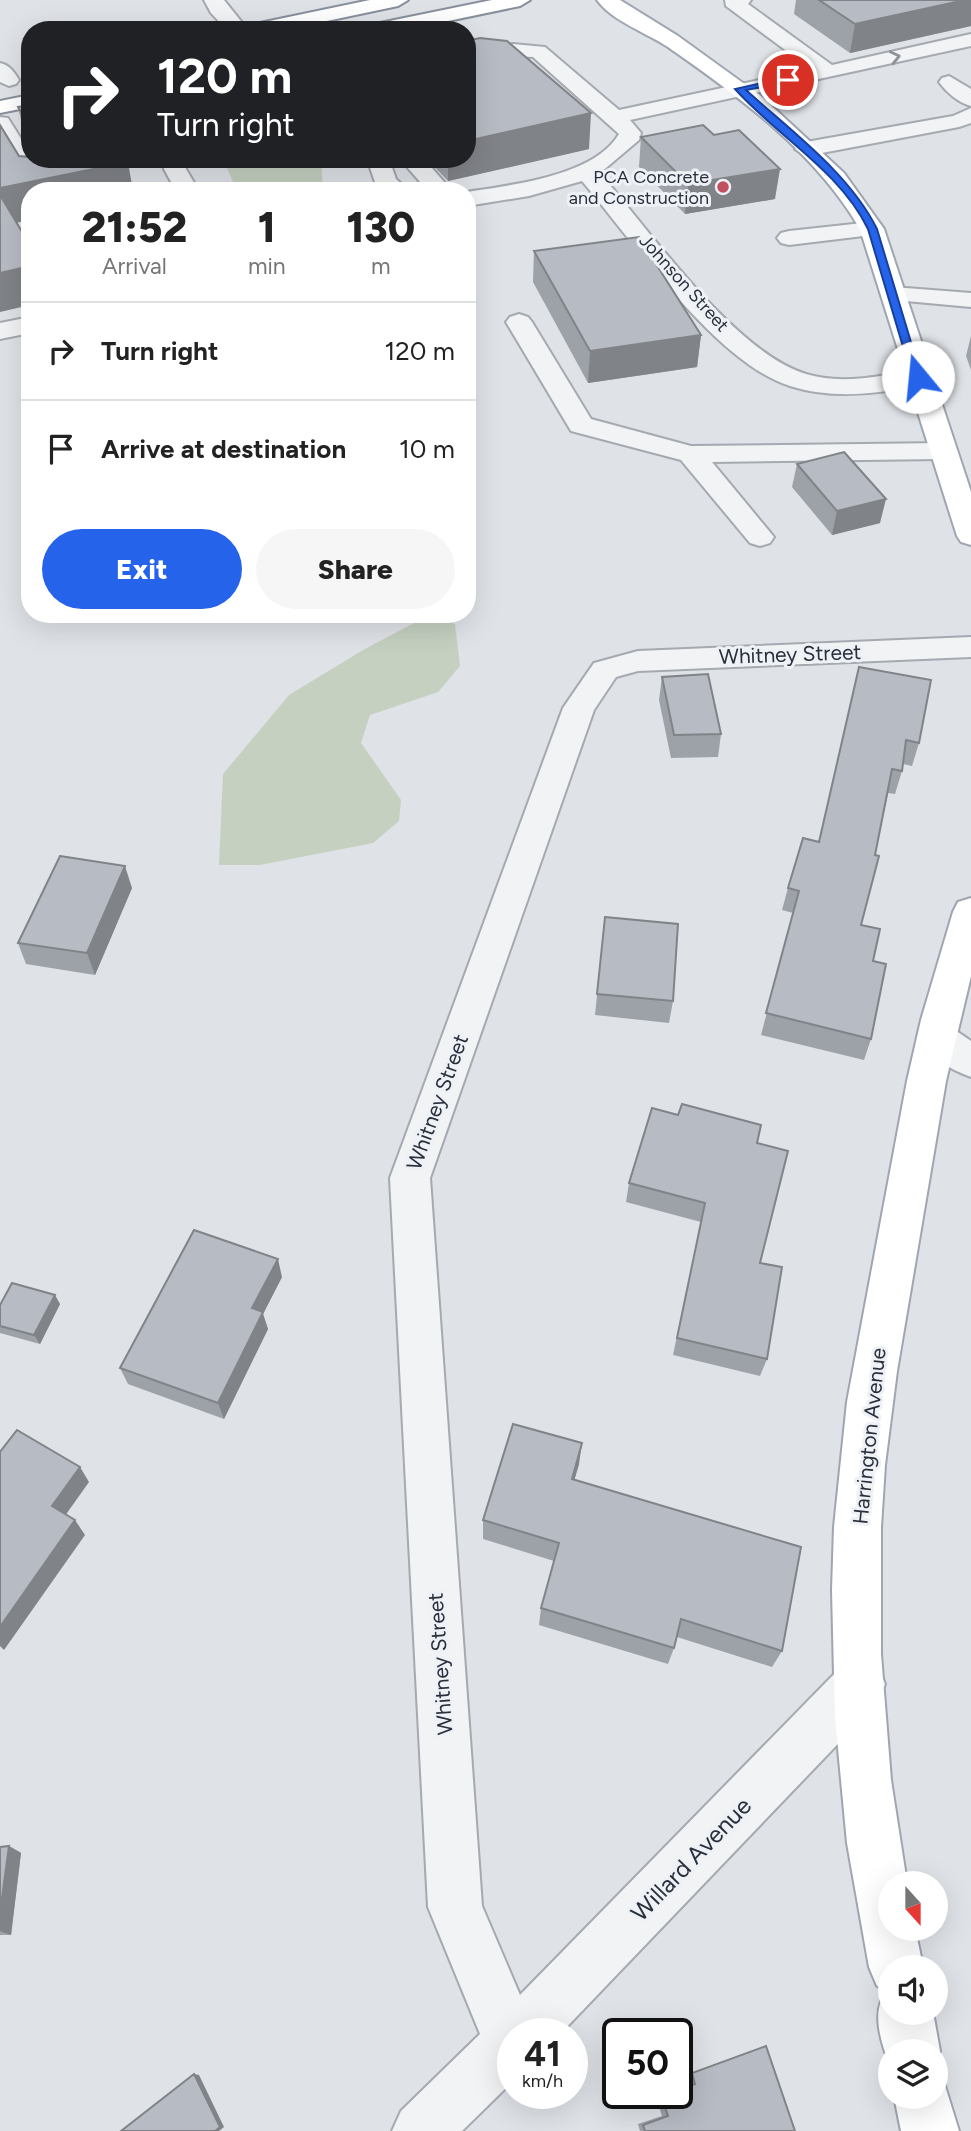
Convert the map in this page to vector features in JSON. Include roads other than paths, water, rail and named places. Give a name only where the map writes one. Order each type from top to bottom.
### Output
[{"type":"main road","points":[[292,21],[371,2],[398,0]]},
{"type":"main road","points":[[418,21],[520,0]]},
{"type":"main road","points":[[607,0],[670,39],[739,89],[806,149],[853,197],[873,229],[918,377],[971,536]]},
{"type":"main road","points":[[3,77],[21,76]]},
{"type":"main road","points":[[0,107],[21,103]]},
{"type":"main road","name":"Harrington Avenue","points":[[894,1955],[874,1839],[860,1684],[858,1545],[863,1454],[874,1369],[953,1049],[971,912]]},
{"type":"main road","points":[[925,2109],[930,2131]]},
{"type":"street","points":[[214,0],[218,9],[229,21]]},
{"type":"street","points":[[741,0],[733,2],[828,72]]},
{"type":"street","points":[[928,49],[951,37],[971,32]]},
{"type":"street","points":[[615,117],[971,40]]},
{"type":"street","points":[[476,58],[513,50],[538,51],[630,133],[628,141],[587,172],[529,189],[476,198]]},
{"type":"street","points":[[948,82],[971,100]]},
{"type":"street","points":[[806,149],[959,121],[971,114]]},
{"type":"street","points":[[0,123],[21,157]]},
{"type":"street","points":[[419,168],[433,182]]},
{"type":"street","name":"Johnson Street","points":[[587,172],[715,323],[763,363],[794,380],[839,387],[874,387],[918,377]]},
{"type":"street","points":[[789,238],[873,229]]},
{"type":"street","points":[[893,294],[971,300]]},
{"type":"street","points":[[519,322],[581,425],[691,454],[943,451]]},
{"type":"street","points":[[0,331],[21,327]]},
{"type":"street","points":[[691,454],[760,537]]},
{"type":"street","name":"Whitney Street","points":[[505,2018],[455,1907],[410,1178],[579,708],[606,670],[638,661],[971,647]]},
{"type":"street","name":"Willard Avenue","points":[[536,2018],[860,1684]]},
{"type":"street","name":"Willard Avenue","points":[[421,2131],[497,2057]]},
{"type":"place","name":"PCA Concrete and Construction","points":[[723,187]]}]
